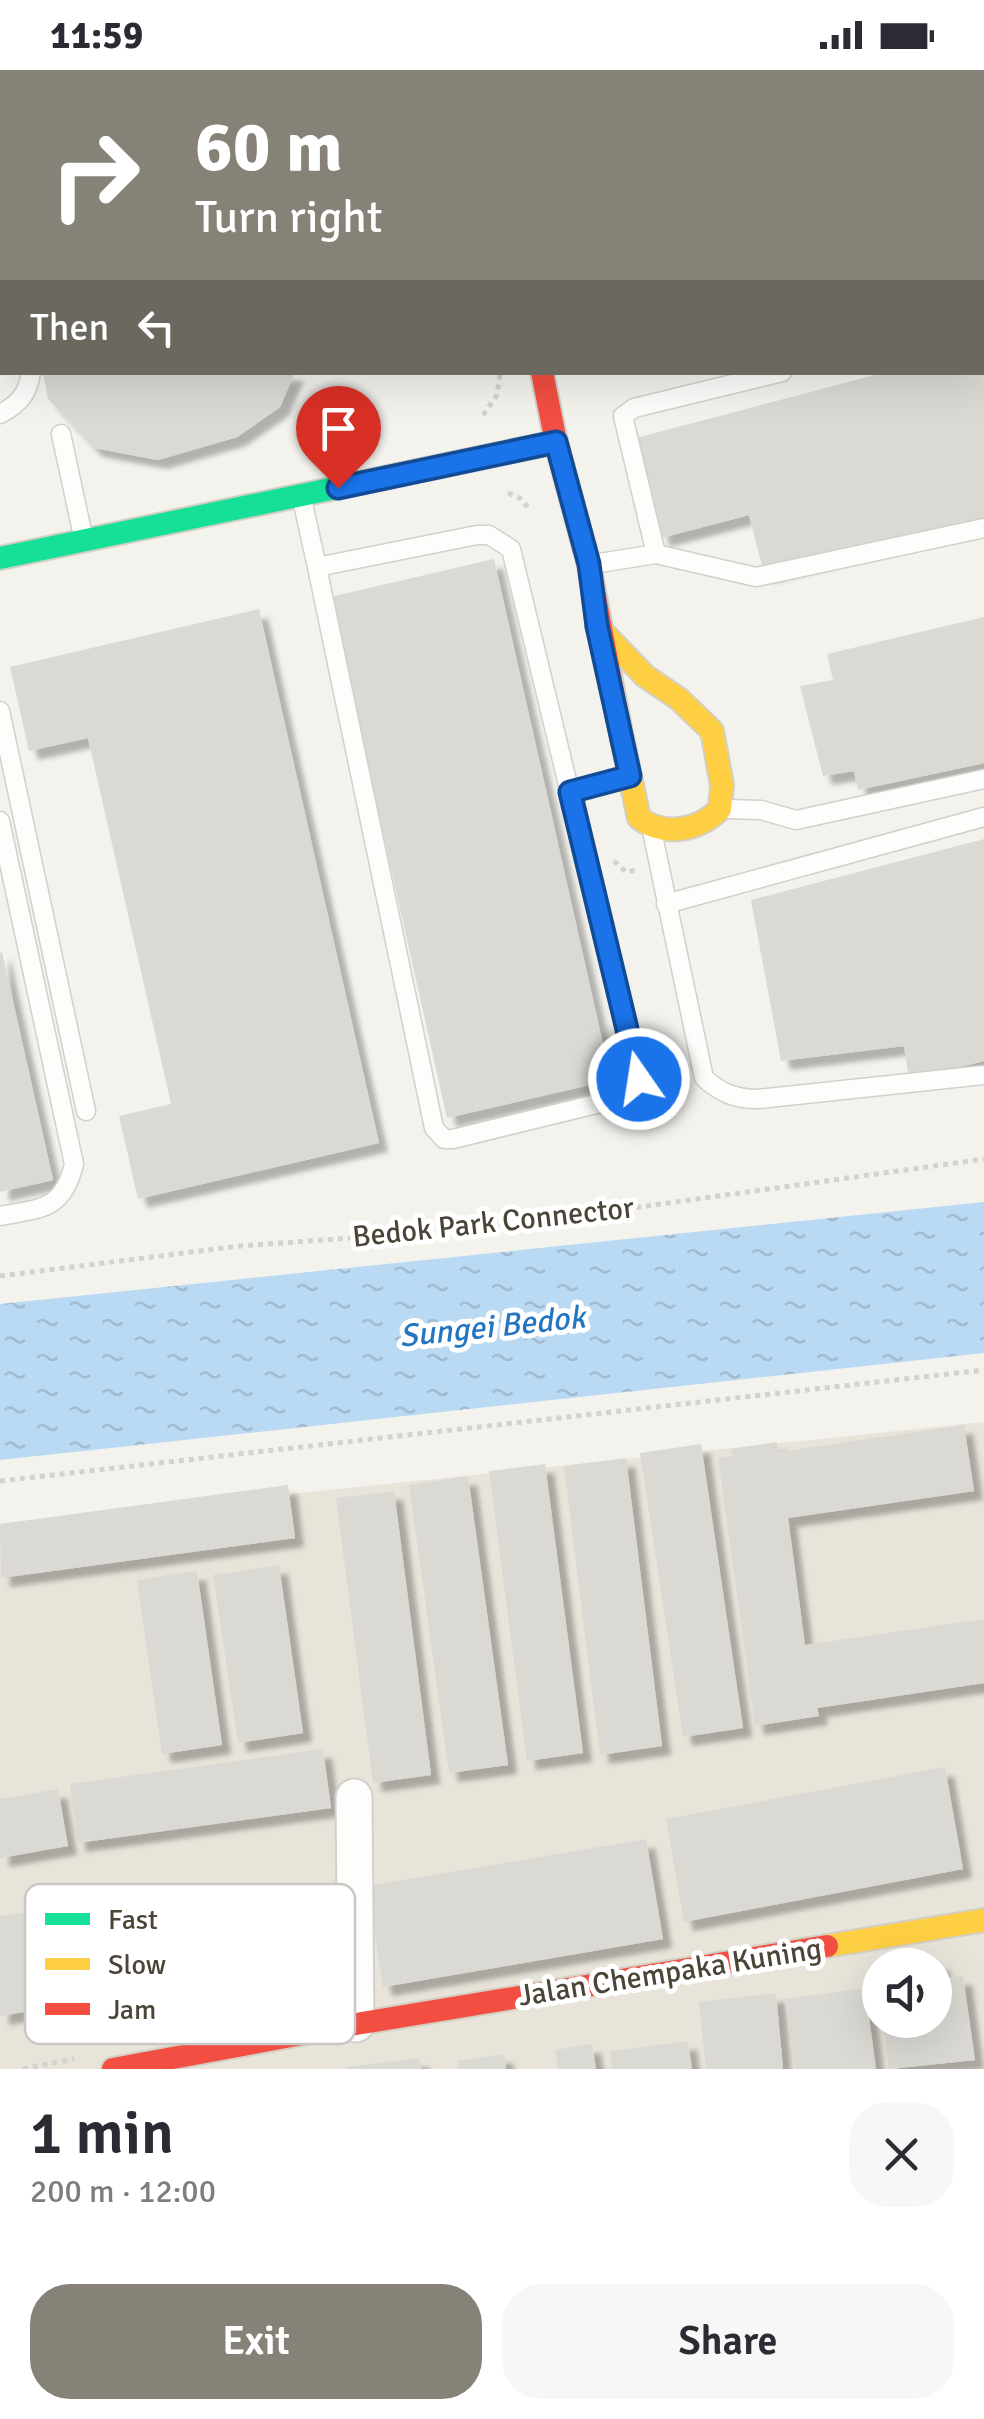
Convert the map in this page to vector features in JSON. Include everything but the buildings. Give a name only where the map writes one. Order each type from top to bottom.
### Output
[{"type":"street","points":[[543,375],[589,564],[597,626],[639,818],[651,827],[689,829],[720,809],[722,786],[712,731],[679,700],[645,676],[597,626]]},
{"type":"street","points":[[0,558],[556,442]]},
{"type":"street","points":[[354,1796],[355,1884]]},
{"type":"street","points":[[355,1910],[356,2024]]},
{"type":"street","name":"Jalan Chempaka Kuning","points":[[356,2024],[984,1920]]},
{"type":"street","name":"Jalan Chempaka Kuning","points":[[113,2069],[248,2044]]},
{"type":"lane","points":[[0,414],[16,406],[29,388],[30,375]]},
{"type":"lane","points":[[656,554],[623,416],[634,408],[770,375]]},
{"type":"lane","points":[[62,434],[84,542]]},
{"type":"lane","points":[[302,495],[316,566],[434,1128],[444,1139],[625,1097],[639,1079],[510,549],[489,535],[477,535],[316,566]]},
{"type":"lane","points":[[589,564],[656,554],[756,577],[984,528]]},
{"type":"lane","points":[[0,710],[86,1111]]},
{"type":"lane","points":[[570,792],[630,776]]},
{"type":"lane","points":[[720,809],[761,810],[796,820],[984,779]]},
{"type":"lane","points":[[666,904],[984,817]]},
{"type":"lane","points":[[0,821],[74,1164],[70,1182],[58,1201],[43,1208],[0,1216]]},
{"type":"lane","points":[[651,827],[704,1078],[720,1091],[738,1099],[758,1099],[984,1075]]},
{"type":"path","points":[[481,418],[497,395],[500,375]]},
{"type":"path","name":"Bedok Park Connector","points":[[0,1276],[240,1246],[489,1228],[984,1159]]},
{"type":"path","points":[[0,1481],[984,1370]]},
{"type":"shaded area","points":[[984,1422],[984,2069],[0,2069],[0,1524]]},
{"type":"water","name":"Sungei Bedok","points":[[984,1202],[984,1353],[0,1460],[0,1304]]},
{"type":"traffic: fast","points":[[0,558],[556,442]]},
{"type":"traffic: slow","points":[[597,626],[645,676],[679,699],[712,731],[722,785],[720,809],[702,822],[681,829],[659,828],[639,818],[622,739]]},
{"type":"traffic: slow","points":[[827,1946],[984,1920]]},
{"type":"traffic: jam","points":[[543,375],[589,565],[622,739]]},
{"type":"traffic: jam","points":[[355,2024],[827,1946]]},
{"type":"traffic: jam","points":[[113,2069],[248,2044]]},
{"type":"route","points":[[338,488],[556,442],[589,564],[597,626],[630,776],[570,792],[639,1079]]}]
